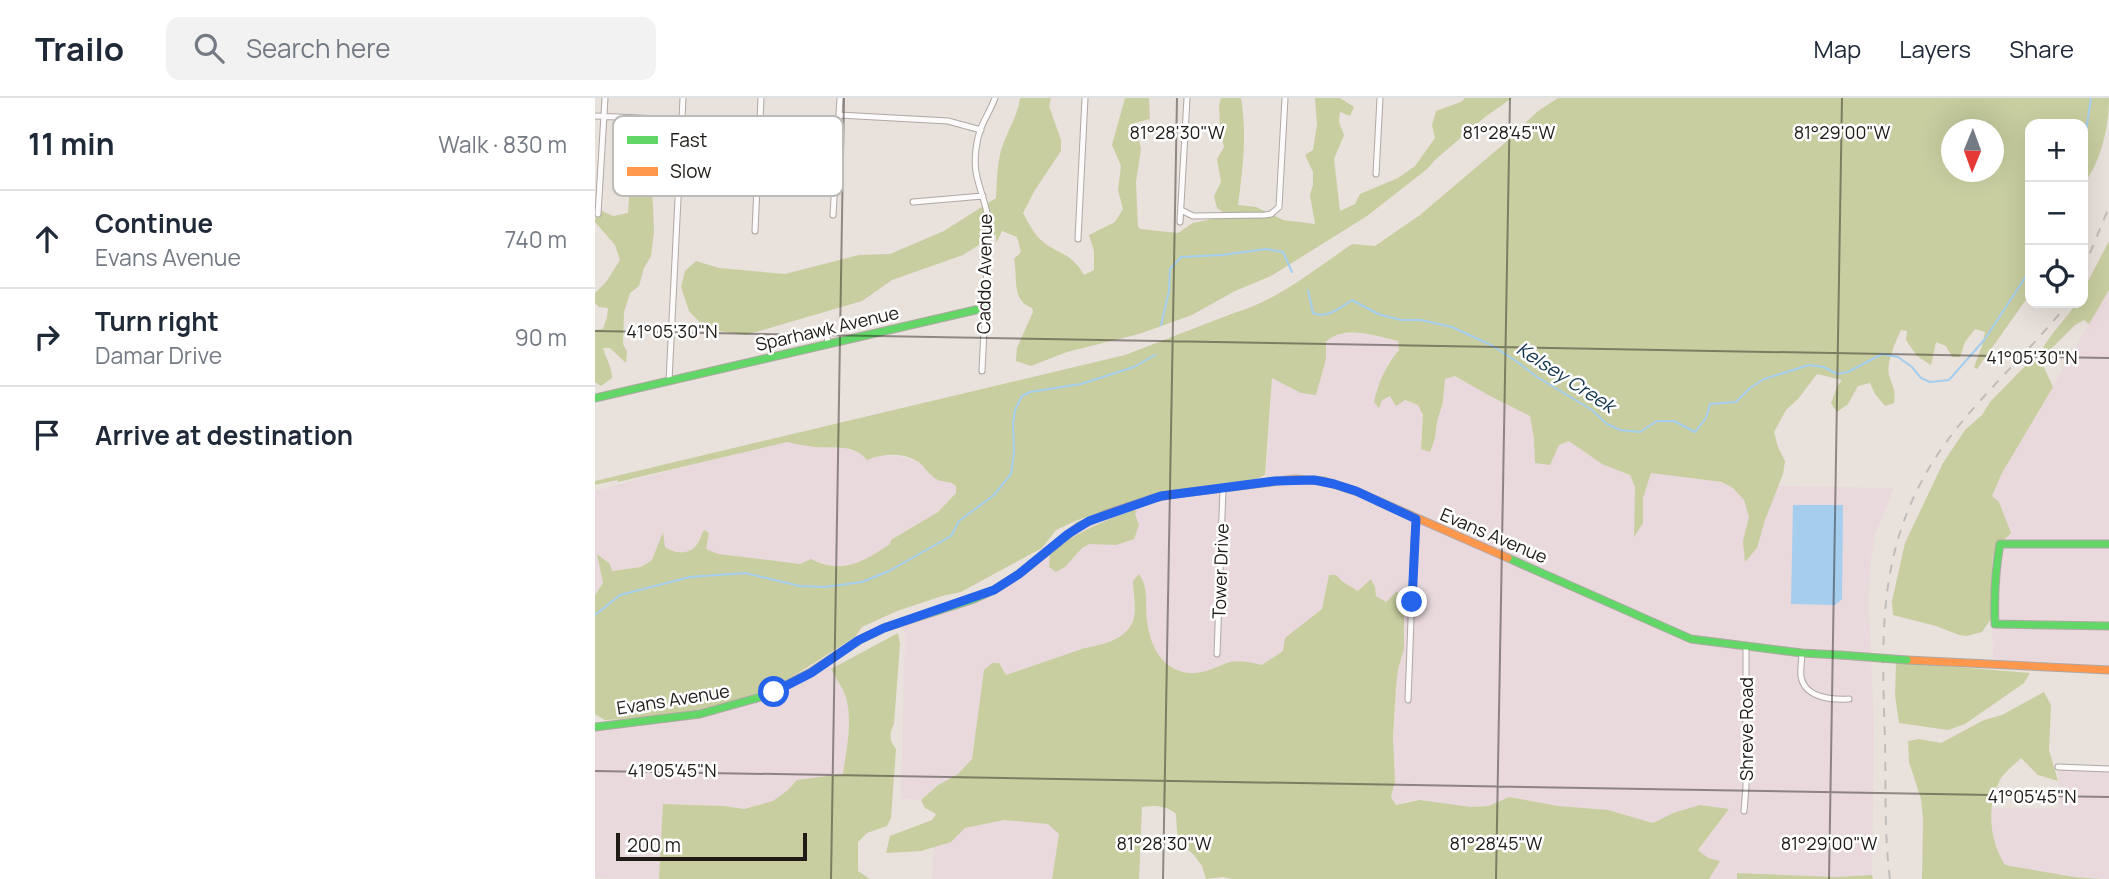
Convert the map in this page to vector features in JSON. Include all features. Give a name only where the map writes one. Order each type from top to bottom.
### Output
[{"type":"street","points":[[598,214],[605,98]]},
{"type":"street","points":[[682,116],[683,98]]},
{"type":"street","points":[[760,116],[761,98]]},
{"type":"street","points":[[840,98],[839,115],[948,121],[981,130]]},
{"type":"street","name":"Caddo Avenue","points":[[982,371],[989,226],[976,171],[976,152],[981,130],[995,98]]},
{"type":"street","points":[[1078,239],[1085,98]]},
{"type":"street","points":[[1180,222],[1187,98]]},
{"type":"street","points":[[1181,210],[1193,216],[1265,215],[1271,214],[1279,207],[1285,98]]},
{"type":"street","points":[[1376,174],[1380,98]]},
{"type":"street","points":[[595,116],[613,116]]},
{"type":"street","points":[[669,380],[678,196]]},
{"type":"street","points":[[755,231],[757,196]]},
{"type":"street","points":[[833,215],[834,196]]},
{"type":"street","points":[[913,202],[983,196]]},
{"type":"street","name":"Sparhawk Avenue","points":[[595,398],[984,308]]},
{"type":"street","points":[[826,330],[828,343]]},
{"type":"street","name":"Evans Avenue","points":[[595,727],[709,712],[764,696],[811,673],[859,640],[884,628],[994,590],[1089,521],[1161,496],[1275,481],[1314,480],[1356,491],[1691,639],[1802,653],[2109,670]]},
{"type":"street","name":"Tower Drive","points":[[1217,654],[1223,489]]},
{"type":"street","points":[[1408,699],[1416,519]]},
{"type":"street","points":[[2109,544],[2000,544],[1995,566],[1995,624],[2109,626]]},
{"type":"street","name":"Shreve Road","points":[[1744,811],[1746,646]]},
{"type":"street","points":[[1802,653],[1800,678],[1806,688],[1831,700],[1849,699]]},
{"type":"street","points":[[2058,767],[2109,769]]},
{"type":"shaded area","points":[[2109,290],[2109,666],[1993,659],[1993,555],[1998,547],[2009,547],[2006,538],[2011,533],[1992,497],[2002,473]]},
{"type":"shaded area","points":[[1357,332],[1398,341],[1399,350],[1387,364],[1377,389],[1382,400],[1390,396],[1418,405],[1423,415],[1421,442],[1435,438],[1445,379],[1455,376],[1530,416],[1535,463],[1569,441],[1602,464],[1630,475],[1635,487],[1634,535],[1643,521],[1643,498],[1651,473],[1722,482],[1733,488],[1744,500],[1749,517],[1743,541],[1745,561],[1765,520],[1777,486],[1894,488],[1875,535],[1870,566],[1874,728],[1872,875],[1835,877],[1738,873],[1737,879],[1709,879],[1708,858],[1698,851],[1729,809],[1700,805],[1673,813],[1654,823],[1608,810],[1558,806],[1509,797],[1489,806],[1471,807],[1420,800],[1405,801],[1397,805],[1391,797],[1395,781],[1393,736],[1398,669],[1404,649],[1392,597],[1386,602],[1376,596],[1375,587],[1365,586],[1358,591],[1343,582],[1327,584],[1322,609],[1286,638],[1283,651],[1262,665],[1241,661],[1226,663],[1202,673],[1187,673],[1174,669],[1154,650],[1147,624],[1145,582],[1133,581],[1134,620],[1125,634],[1098,646],[1006,675],[985,670],[971,760],[958,774],[938,785],[921,800],[901,799],[905,635],[900,622],[994,590],[1079,526],[1161,496],[1266,482],[1272,378],[1301,393],[1316,394],[1326,359],[1325,342],[1331,336]]},
{"type":"shaded area","points":[[787,442],[846,448],[872,458],[877,455],[897,456],[918,462],[937,479],[956,486],[956,493],[938,512],[891,540],[890,544],[865,561],[851,565],[832,567],[811,559],[800,564],[718,554],[706,549],[709,534],[701,535],[694,549],[671,552],[665,547],[662,535],[652,560],[641,567],[612,571],[598,554],[603,583],[595,595],[595,491]]},
{"type":"shaded area","points":[[828,661],[846,698],[850,720],[843,775],[797,780],[773,801],[744,809],[664,804],[659,879],[595,877],[595,727],[694,714],[764,696]]},
{"type":"shaded area","points":[[2058,767],[2109,769],[2109,879],[2074,877],[2004,865],[1996,851],[1991,828],[1991,808],[2060,808]]},
{"type":"shaded area","points":[[1004,820],[1048,824],[1059,833],[1052,879],[932,879],[934,847],[951,842],[965,828]]},
{"type":"green space","points":[[1020,98],[1051,98],[1049,106],[1061,140],[1061,151],[1023,213],[1039,238],[1070,258],[1084,275],[1094,270],[1094,251],[1089,235],[1115,222],[1123,209],[1118,190],[1121,166],[1112,145],[1125,98],[1149,98],[1150,119],[1135,123],[1141,149],[1136,182],[1138,227],[1178,233],[1193,223],[1224,213],[1217,208],[1214,196],[1221,182],[1217,159],[1224,147],[1220,128],[1221,98],[1241,98],[1244,139],[1238,205],[1256,207],[1283,220],[1315,224],[1310,195],[1313,172],[1305,155],[1313,150],[1317,124],[1315,98],[1340,98],[1354,107],[1350,116],[1340,112],[1339,122],[1344,135],[1334,159],[1340,211],[1355,204],[1360,194],[1398,178],[1415,166],[1435,138],[1432,125],[1436,111],[1465,98],[1512,98],[1485,117],[1427,169],[1367,216],[1271,276],[1235,291],[1192,315],[1139,334],[1067,352],[1031,366],[1016,361],[1017,348],[1033,312],[1018,294],[1014,259],[1021,252],[1017,237],[1002,231],[996,243],[996,234],[963,255],[892,280],[862,301],[746,335],[706,329],[689,311],[681,287],[685,271],[696,261],[719,268],[785,274],[859,255],[890,254],[944,231],[996,198],[1000,153]]},
{"type":"green space","points":[[1558,98],[2109,98],[2103,144],[2088,178],[2088,119],[2025,119],[2025,301],[1977,369],[1974,367],[1985,332],[1975,329],[1965,342],[1960,357],[1952,357],[1946,346],[1936,342],[1931,365],[1917,356],[1906,340],[1907,331],[1901,330],[1889,365],[1894,403],[1885,406],[1870,383],[1858,386],[1848,404],[1837,412],[1831,403],[1842,380],[1817,374],[1786,410],[1774,432],[1785,461],[1783,474],[1757,548],[1745,562],[1743,541],[1749,517],[1744,500],[1733,488],[1722,482],[1651,473],[1643,498],[1643,523],[1634,537],[1635,487],[1630,475],[1602,464],[1569,441],[1559,445],[1550,465],[1535,463],[1530,416],[1455,376],[1445,379],[1443,402],[1430,452],[1421,449],[1423,415],[1418,405],[1405,400],[1396,406],[1390,396],[1382,400],[1379,408],[1374,402],[1383,374],[1399,350],[1398,341],[1351,332],[1326,342],[1326,359],[1316,395],[1301,393],[1272,378],[1265,475],[1254,480],[1208,485],[1138,500],[1075,521],[1056,530],[1042,548],[961,592],[897,611],[862,627],[855,637],[756,696],[658,717],[605,720],[595,714],[595,595],[603,583],[597,554],[610,564],[612,571],[641,567],[652,560],[663,532],[665,547],[684,552],[695,547],[704,530],[709,533],[706,549],[718,554],[800,564],[811,559],[822,564],[842,566],[861,561],[938,512],[956,493],[956,486],[936,479],[920,463],[901,455],[867,460],[850,449],[787,442],[618,482],[617,480],[595,485],[595,481],[1125,355],[1266,300],[1352,244],[1375,246],[1420,215],[1538,111]]},
{"type":"green space","points":[[628,196],[652,196],[654,232],[651,256],[639,286],[630,293],[624,312],[623,344],[627,352],[626,363],[610,348],[603,348],[612,378],[601,386],[595,382],[595,330],[603,329],[608,308],[599,307],[595,303],[595,293],[606,282],[620,260],[615,245],[595,219],[602,211],[613,216],[628,213]]},
{"type":"green space","points":[[2109,241],[2109,290],[2089,324],[2084,320],[2075,325],[2046,354],[2042,350],[2073,308],[2088,308],[2088,281]]},
{"type":"green space","points":[[2033,358],[2042,363],[2053,387],[2002,473],[1992,496],[1999,502],[2011,533],[1993,555],[1993,616],[1982,632],[1967,636],[1893,615],[1892,601],[1905,543],[1943,463],[1965,430]]},
{"type":"green space","points":[[1133,510],[1137,511],[1135,514],[1139,525],[1134,539],[1116,545],[1089,544],[1065,567],[1056,572],[1049,567],[1050,553],[1069,539]]},
{"type":"green space","points":[[1139,574],[1145,590],[1147,621],[1154,647],[1171,667],[1188,673],[1202,672],[1234,662],[1262,665],[1283,651],[1285,638],[1322,609],[1329,575],[1336,575],[1358,591],[1371,579],[1376,596],[1386,602],[1397,591],[1404,601],[1404,649],[1398,669],[1393,736],[1395,781],[1391,797],[1396,805],[1420,800],[1471,807],[1489,806],[1509,797],[1558,806],[1608,810],[1653,823],[1673,813],[1700,805],[1729,809],[1698,850],[1708,858],[1720,861],[1709,879],[1206,879],[1202,866],[1194,855],[1179,842],[1176,814],[1165,808],[1152,806],[1142,807],[1139,879],[1052,879],[1059,834],[1048,824],[1004,820],[965,828],[951,842],[921,851],[886,853],[890,836],[932,820],[936,814],[925,808],[921,800],[938,785],[958,774],[972,759],[984,670],[992,663],[999,663],[1006,675],[1119,637],[1133,621],[1133,581]]},
{"type":"green space","points":[[898,633],[900,644],[891,734],[896,749],[891,818],[887,826],[867,833],[858,842],[858,871],[870,879],[659,879],[663,804],[744,809],[773,801],[797,780],[843,774],[848,736],[848,707],[843,690],[831,669]]},
{"type":"green space","points":[[1896,662],[2030,673],[2024,683],[1965,724],[1948,730],[1899,723],[1895,695]]},
{"type":"green space","points":[[2044,692],[2051,705],[2049,750],[2058,781],[2038,775],[2021,758],[2005,773],[1996,789],[1991,811],[1996,844],[2005,865],[2101,879],[1922,879],[1921,799],[1909,762],[1908,741],[1919,739],[1941,743]]},
{"type":"green space","points":[[1737,873],[1835,877],[1872,875],[1873,879],[1737,879]]},
{"type":"water","points":[[1793,505],[1843,505],[1842,599],[1835,605],[1791,604]]},
{"type":"waterway","name":"Kelsey Creek","points":[[2088,119],[2091,98]]},
{"type":"waterway","name":"Kelsey Creek","points":[[1161,325],[1169,291],[1170,269],[1181,257],[1266,249],[1283,252],[1292,272]]},
{"type":"waterway","name":"Kelsey Creek","points":[[1308,290],[1313,313],[1323,315],[1333,312],[1352,300],[1378,314],[1452,327],[1491,345],[1592,410],[1607,424],[1620,430],[1640,432],[1657,421],[1674,421],[1695,432],[1706,418],[1710,404],[1736,402],[1764,379],[1809,365],[1824,367],[1837,374],[1848,372],[1882,354],[1898,357],[1921,378],[1930,382],[1949,380],[1985,339],[2025,278]]},
{"type":"waterway","name":"Kelsey Creek","points":[[595,615],[620,595],[690,577],[745,573],[800,586],[825,587],[862,582],[889,571],[951,536],[959,521],[994,495],[1011,474],[1014,452],[1013,423],[1015,410],[1022,396],[1030,392],[1081,384],[1134,367],[1155,355]]},
{"type":"railway","points":[[2088,258],[2109,207]]},
{"type":"railway","points":[[1890,879],[1886,828],[1884,631],[1892,562],[1901,528],[1915,494],[1949,439],[2064,308]]},
{"type":"traffic: fast","points":[[595,398],[984,308]]},
{"type":"traffic: fast","points":[[595,727],[700,714],[764,696],[811,672],[859,640],[884,628],[994,590],[1019,574],[1079,526],[1106,514]]},
{"type":"traffic: fast","points":[[2109,544],[2000,544],[1995,604],[1995,624],[2109,626]]},
{"type":"traffic: fast","points":[[1508,558],[1691,639],[1840,655]]},
{"type":"traffic: fast","points":[[1840,655],[1907,660]]},
{"type":"traffic: slow","points":[[1106,514],[1174,494],[1295,479],[1324,481],[1358,492],[1508,558]]},
{"type":"traffic: slow","points":[[1907,660],[2109,670]]},
{"type":"route","points":[[774,692],[811,673],[859,640],[884,628],[994,590],[1089,521],[1129,506],[1174,494],[1295,479],[1324,481],[1356,491],[1416,519],[1412,602]]}]
